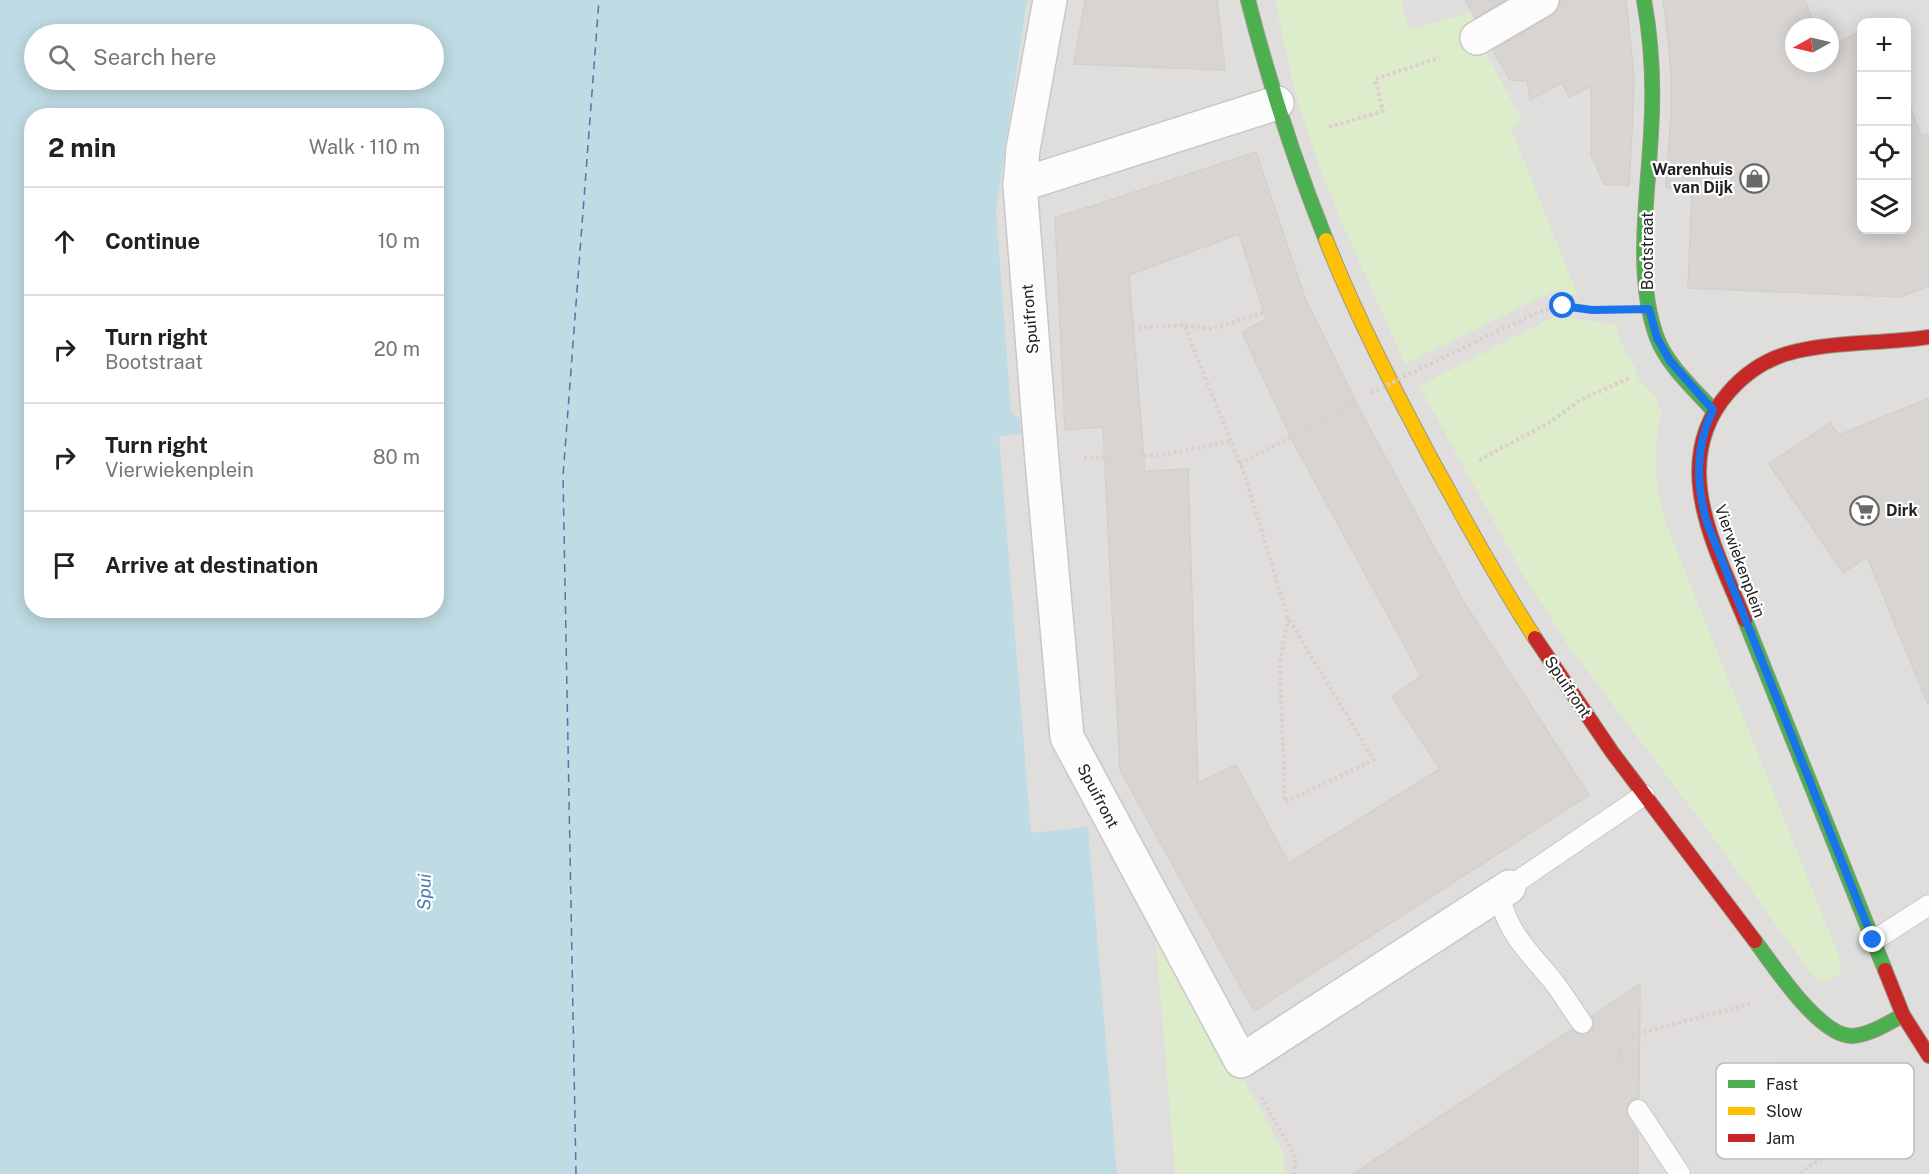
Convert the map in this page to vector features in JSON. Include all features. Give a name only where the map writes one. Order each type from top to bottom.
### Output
[{"type":"street","name":"Spuifront","points":[[1050,0],[1023,149],[1020,185],[1067,737],[1241,1061]]},
{"type":"street","name":"Spuifront","points":[[1248,0],[1287,141],[1345,288],[1408,418],[1527,626],[1585,714],[1644,795],[1802,1002],[1835,1032],[1854,1037],[1861,1036],[1903,1015]]},
{"type":"street","points":[[1477,38],[1542,0]]},
{"type":"street","name":"Bootstraat","points":[[1644,0],[1652,69],[1652,130],[1646,220],[1649,309],[1657,338],[1670,361],[1713,410]]},
{"type":"street","points":[[1020,185],[1277,103]]},
{"type":"street","name":"Vierwiekenplein","points":[[1929,337],[1817,348],[1791,352],[1770,359],[1750,372],[1713,410],[1702,436],[1698,468],[1702,505],[1707,523],[1903,1015],[1929,1056]]},
{"type":"street","points":[[1241,1061],[1509,887]]},
{"type":"lane","points":[[1581,1023],[1561,992],[1513,930],[1503,909],[1502,900],[1509,887],[1644,795]]},
{"type":"lane","points":[[1873,940],[1929,905]]},
{"type":"lane","points":[[1638,1110],[1680,1174]]},
{"type":"path","points":[[1323,128],[1383,111],[1375,79],[1442,57]]},
{"type":"path","points":[[1371,393],[1538,312],[1563,306],[1592,310],[1649,309]]},
{"type":"path","points":[[1108,329],[1184,325],[1211,329],[1265,312]]},
{"type":"path","points":[[1184,325],[1232,441],[1288,618],[1374,760],[1285,802],[1280,663],[1288,618]]},
{"type":"path","points":[[1479,460],[1547,424],[1582,399],[1670,361]]},
{"type":"path","points":[[1240,464],[1335,411]]},
{"type":"path","points":[[1104,457],[1162,455],[1232,441]]},
{"type":"path","points":[[1619,1063],[1621,1038],[1698,1017]]},
{"type":"path","points":[[1241,1061],[1295,1156],[1295,1174]]},
{"type":"path","points":[[1801,1174],[1821,1159]]},
{"type":"shaded area","points":[[1004,0],[1929,0],[1929,1174],[1099,1174],[1011,815],[973,238]]},
{"type":"shaded area","points":[[1594,84],[1591,155],[1604,184],[1628,186],[1632,289],[1581,290],[1556,231],[1518,124]]},
{"type":"shaded area","points":[[1731,1035],[1760,1056],[1785,1063],[1716,1063],[1716,1073],[1700,1057]]},
{"type":"shaded area","points":[[1749,1159],[1801,1159],[1802,1161],[1805,1159],[1848,1159],[1857,1174],[1759,1174]]},
{"type":"green space","points":[[1275,0],[1402,0],[1409,30],[1472,12],[1475,33],[1523,122],[1511,128],[1576,291],[1580,295],[1556,290],[1405,364],[1349,239],[1311,143],[1293,84]]},
{"type":"green space","points":[[1556,316],[1617,325],[1623,347],[1638,377],[1651,394],[1657,396],[1657,403],[1662,410],[1655,455],[1657,482],[1667,526],[1839,956],[1841,971],[1831,979],[1824,981],[1813,976],[1712,836],[1568,645],[1525,578],[1419,386]]},
{"type":"green space","points":[[1154,916],[1284,1153],[1284,1174],[1175,1174]]},
{"type":"water","name":"Spui","points":[[0,0],[1027,0],[996,210],[1011,412],[1020,420],[1021,434],[999,436],[1031,833],[1088,827],[1117,1174],[0,1174]]},
{"type":"building","points":[[1085,0],[1217,0],[1225,70],[1074,64]]},
{"type":"building","points":[[1465,0],[1505,0],[1475,18]]},
{"type":"building","points":[[1561,0],[1626,0],[1634,76],[1629,186],[1604,184],[1591,155],[1591,86],[1569,97],[1562,83],[1530,100],[1527,81],[1510,80],[1493,50],[1551,16],[1559,9]]},
{"type":"building","points":[[1663,0],[1805,0],[1812,18],[1785,18],[1785,72],[1839,72],[1839,42],[1857,33],[1857,234],[1911,234],[1911,109],[1921,136],[1929,133],[1929,286],[1900,297],[1688,288],[1692,189],[1666,187],[1671,114],[1668,36]]},
{"type":"building","points":[[1256,152],[1305,298],[1362,414],[1465,604],[1589,795],[1254,1011],[1120,770],[1103,427],[1065,430],[1055,218]],"holes":[[[1239,234],[1266,319],[1242,332],[1293,442],[1421,676],[1392,697],[1440,769],[1289,863],[1236,765],[1198,783],[1188,469],[1145,471],[1129,275]]]},
{"type":"building","name":"Dirk","points":[[1929,398],[1928,704],[1867,557],[1843,573],[1769,464],[1830,423],[1839,435]]},
{"type":"building","points":[[1640,984],[1639,1098],[1631,1100],[1626,1110],[1638,1133],[1638,1174],[1353,1174],[1572,1029],[1577,1034],[1588,1033],[1593,1028],[1592,1016]]},
{"type":"ferry route","points":[[576,1174],[563,476],[599,0]]},
{"type":"traffic: fast","points":[[1248,0],[1283,121],[1326,240]]},
{"type":"traffic: fast","points":[[1644,0],[1651,50],[1652,83],[1644,236],[1644,263],[1650,314],[1657,338],[1668,358],[1713,410]]},
{"type":"traffic: fast","points":[[1745,620],[1885,970]]},
{"type":"traffic: fast","points":[[1755,941],[1798,998],[1826,1025],[1839,1033],[1852,1036],[1865,1033],[1903,1015]]},
{"type":"traffic: slow","points":[[1326,240],[1362,322],[1415,429],[1480,548],[1535,638]]},
{"type":"traffic: jam","points":[[1745,620],[1721,564],[1703,505],[1699,476],[1701,448],[1710,420],[1735,385],[1759,366],[1777,357],[1813,348],[1929,337]]},
{"type":"traffic: jam","points":[[1535,638],[1612,752],[1755,941]]},
{"type":"traffic: jam","points":[[1885,970],[1903,1015],[1929,1056]]},
{"type":"place","name":"Warenhuis van Dijk","points":[[1754,178]]},
{"type":"place","name":"Dirk","points":[[1865,510]]},
{"type":"route","points":[[1563,306],[1592,310],[1649,309],[1657,338],[1663,350],[1678,371],[1713,410],[1702,436],[1698,468],[1702,505],[1707,523],[1873,940]]}]
